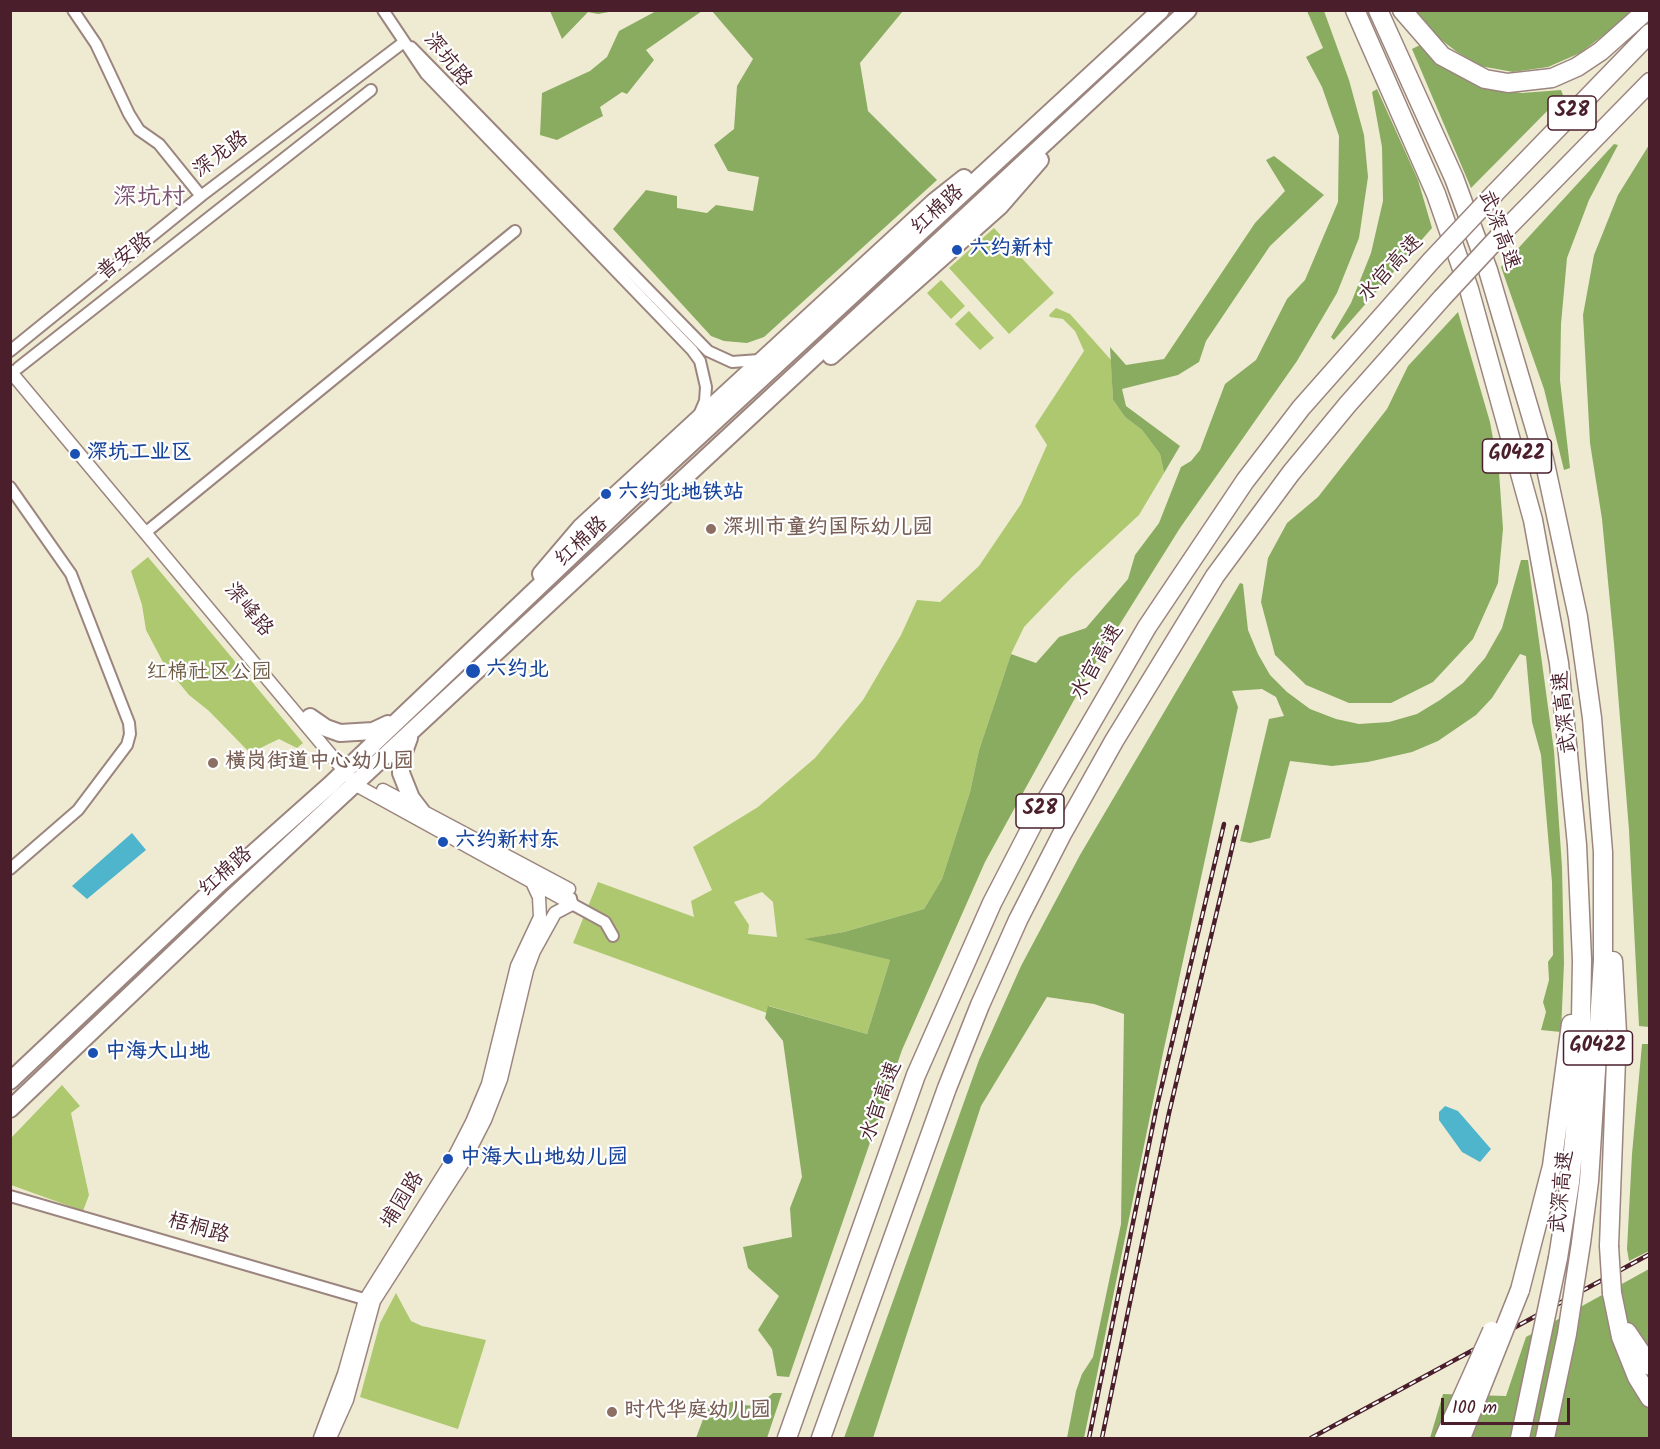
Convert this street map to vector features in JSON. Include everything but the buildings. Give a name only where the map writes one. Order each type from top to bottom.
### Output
[{"type":"highway","name":"武深高速","points":[[1355,10],[1436,194],[1472,299],[1533,520],[1559,663],[1577,845],[1582,960],[1580,1081],[1570,1182],[1558,1258],[1520,1438]]},
{"type":"highway","name":"武深高速","points":[[1378,10],[1454,178],[1488,270],[1544,459],[1578,617],[1592,718],[1603,852],[1603,971],[1589,1181],[1567,1334],[1545,1438]]},
{"type":"highway","points":[[1402,10],[1442,56],[1485,79],[1508,83],[1552,78],[1577,67],[1601,51],[1647,10]]},
{"type":"highway","name":"水官高速","points":[[787,1438],[916,1075],[992,903],[1037,816],[1147,627],[1245,481],[1301,408],[1431,261],[1650,33]]},
{"type":"highway","name":"S28","points":[[821,1438],[947,1088],[980,1005],[1018,920],[1063,832],[1114,741],[1215,576],[1341,412],[1442,298],[1650,82]]},
{"type":"highway","points":[[1603,852],[1611,916],[1617,1033],[1609,1246],[1612,1293],[1620,1337],[1637,1377],[1650,1398]]},
{"type":"highway","points":[[1461,1438],[1533,1239],[1552,1166],[1582,960]]},
{"type":"highway","points":[[1444,1438],[1514,1292]]},
{"type":"highway","points":[[1612,1293],[1626,1330],[1650,1366]]},
{"type":"main road","points":[[1135,34],[1149,10]]},
{"type":"main road","name":"红棉路","points":[[10,1082],[221,882],[347,768],[1161,10]]},
{"type":"main road","name":"红棉路","points":[[12,1108],[152,972],[1188,10]]},
{"type":"main road","points":[[521,604],[564,544],[764,358],[935,201],[1029,132]]},
{"type":"main road","points":[[310,717],[326,728],[355,734],[373,731],[406,712]]},
{"type":"main road","points":[[412,733],[405,747],[401,773],[411,798],[421,811]]},
{"type":"street","points":[[73,10],[96,44],[139,130],[159,144],[201,196]]},
{"type":"street","points":[[383,10],[404,42]]},
{"type":"street","name":"深龙路","points":[[10,351],[201,196],[404,42]]},
{"type":"street","name":"深坑路","points":[[404,42],[433,67],[708,351],[732,363],[754,363],[764,358]]},
{"type":"street","name":"深坑路","points":[[404,42],[426,74],[692,350],[700,361],[706,387],[701,412],[692,425]]},
{"type":"street","name":"普安路","points":[[13,366],[371,90]]},
{"type":"street","points":[[148,530],[515,231]]},
{"type":"street","name":"深峰路","points":[[13,366],[359,782],[605,922],[613,936]]},
{"type":"street","points":[[10,487],[71,574],[129,723],[130,734],[127,745],[78,810],[10,869]]},
{"type":"street","name":"深峰路","points":[[148,530],[310,717],[347,768]]},
{"type":"street","name":"深峰路","points":[[359,782],[421,811],[569,889],[572,904]]},
{"type":"street","name":"埔园路","points":[[320,1438],[370,1301],[452,1161],[488,1084],[518,966],[540,917],[539,897],[532,881]]},
{"type":"street","name":"埔园路","points":[[330,1438],[347,1401],[370,1301],[445,1192],[485,1120],[501,1079],[526,970],[555,913],[572,904]]},
{"type":"street","name":"梧桐路","points":[[10,1196],[370,1301]]},
{"type":"green space","points":[[550,10],[614,11],[598,14],[588,12],[562,39]]},
{"type":"green space","points":[[658,10],[702,11],[646,50],[654,60],[627,94],[622,92],[600,107],[603,116],[557,140],[540,135],[542,93],[590,71],[607,57],[619,31]]},
{"type":"green space","points":[[712,11],[903,11],[860,63],[868,111],[937,180],[764,337],[747,343],[724,341],[711,336],[613,229],[646,190],[677,196],[677,208],[707,213],[716,205],[753,211],[759,177],[728,171],[714,145],[734,129],[737,86],[753,59]]},
{"type":"green space","points":[[1307,11],[1324,11],[1349,80],[1364,135],[1368,177],[1359,238],[1337,293],[1297,361],[1180,528],[1085,680],[985,862],[902,1050],[789,1377],[777,1376],[772,1349],[758,1330],[779,1296],[748,1268],[743,1247],[792,1237],[790,1208],[802,1177],[783,1041],[765,1018],[768,1006],[867,1034],[890,960],[804,939],[844,932],[924,909],[942,879],[970,792],[979,750],[1011,654],[1036,663],[1059,637],[1086,628],[1128,579],[1135,555],[1159,523],[1181,467],[1191,461],[1200,450],[1225,384],[1256,360],[1287,299],[1305,280],[1338,202],[1339,136],[1322,87],[1306,57],[1323,48]]},
{"type":"green space","points":[[1414,11],[1636,11],[1580,53],[1548,67],[1513,72],[1480,66],[1457,52],[1435,35]]},
{"type":"green space","points":[[1420,45],[1440,64],[1464,79],[1486,88],[1522,93],[1561,90],[1563,95],[1471,188],[1412,49]]},
{"type":"green space","points":[[1377,89],[1418,180],[1432,228],[1334,340],[1331,337],[1351,303],[1371,253],[1383,201],[1382,147],[1372,92]]},
{"type":"green space","points":[[1614,144],[1618,145],[1589,200],[1567,258],[1561,324],[1560,380],[1570,468],[1564,470],[1544,389],[1501,267]]},
{"type":"green space","points":[[1649,145],[1649,1027],[1639,1026],[1629,830],[1602,519],[1590,443],[1583,315],[1594,255],[1618,195]]},
{"type":"green space","points":[[1274,156],[1324,195],[1270,246],[1206,341],[1199,362],[1178,375],[1122,389],[1126,406],[1180,446],[1164,473],[1160,454],[1142,430],[1125,417],[1113,400],[1110,347],[1126,365],[1164,359],[1255,223],[1285,191],[1266,160]]},
{"type":"green space","points":[[994,228],[1054,293],[1009,334],[949,268]]},
{"type":"green space","points":[[941,280],[965,306],[951,319],[927,293]]},
{"type":"green space","points":[[1056,308],[1070,314],[1111,360],[1113,400],[1125,417],[1142,430],[1160,454],[1164,473],[1139,515],[1072,577],[1024,627],[1011,654],[979,750],[970,792],[942,879],[924,909],[844,932],[806,939],[890,960],[867,1034],[769,1006],[767,1013],[573,943],[598,882],[694,917],[691,901],[712,890],[693,847],[758,807],[815,758],[863,700],[901,635],[917,600],[940,602],[979,566],[1021,504],[1047,445],[1035,426],[1084,351],[1075,331],[1063,319],[1049,315]],"holes":[[[762,892],[773,902],[777,937],[748,934],[749,925],[734,902]]]},
{"type":"green space","points":[[969,311],[994,338],[980,350],[955,324]]},
{"type":"green space","points":[[1458,312],[1490,422],[1499,472],[1503,529],[1498,583],[1473,639],[1433,682],[1391,703],[1349,703],[1306,685],[1275,655],[1261,602],[1268,558],[1287,523],[1318,497],[1387,409],[1408,366]]},
{"type":"green space","name":"红棉社区公园","points":[[148,557],[303,743],[297,748],[279,739],[250,753],[209,711],[189,695],[165,666],[146,630],[142,605],[131,571]]},
{"type":"green space","points":[[1521,560],[1528,560],[1554,751],[1562,867],[1564,963],[1561,1032],[1541,1030],[1546,1012],[1543,1002],[1549,980],[1548,962],[1553,955],[1552,882],[1541,755],[1532,722],[1526,656],[1520,654],[1492,698],[1476,715],[1438,741],[1412,752],[1368,762],[1332,766],[1290,761],[1270,838],[1250,843],[1240,841],[1269,719],[1284,716],[1276,697],[1262,689],[1232,691],[1238,707],[1163,1053],[1084,1438],[1067,1438],[1076,1391],[1082,1374],[1093,1357],[1121,1224],[1124,1014],[1094,1004],[1047,997],[981,1106],[873,1438],[844,1438],[979,1060],[1021,966],[1080,855],[1240,583],[1243,584],[1248,630],[1258,654],[1270,675],[1287,692],[1310,709],[1336,719],[1359,724],[1389,722],[1417,714],[1440,700],[1463,683],[1485,658],[1502,628]]},
{"type":"green space","points":[[1642,1044],[1650,1044],[1649,1251],[1629,1261],[1627,1249],[1632,1154]]},
{"type":"green space","points":[[62,1085],[80,1106],[71,1113],[89,1195],[83,1211],[11,1185],[11,1138]]},
{"type":"green space","points":[[1649,1269],[1649,1438],[1430,1438],[1443,1394],[1506,1396],[1526,1337]]},
{"type":"green space","points":[[396,1293],[411,1321],[422,1326],[486,1340],[458,1429],[360,1397],[380,1323]]},
{"type":"green space","points":[[773,1393],[782,1393],[767,1438],[696,1438],[708,1406],[718,1409],[735,1400],[742,1405],[758,1406]]},
{"type":"water","points":[[132,833],[146,850],[87,899],[72,886]]},
{"type":"water","points":[[1445,1106],[1458,1111],[1491,1149],[1480,1162],[1462,1152],[1439,1120],[1439,1112]]},
{"type":"railway","points":[[1089,1438],[1156,1110],[1224,824]]},
{"type":"railway","points":[[1102,1438],[1169,1113],[1237,827]]},
{"type":"railway","points":[[1311,1438],[1650,1254]]},
{"type":"place","name":"六约新村","points":[[957,250]]},
{"type":"place","name":"深坑工业区","points":[[75,454]]},
{"type":"place","name":"六约北地铁站","points":[[606,494]]},
{"type":"place","name":"深圳市童约国际幼儿园","points":[[711,529]]},
{"type":"place","name":"六约北","points":[[473,671]]},
{"type":"place","name":"横岗街道中心幼儿园","points":[[213,763]]},
{"type":"place","name":"六约新村东","points":[[443,842]]},
{"type":"place","name":"中海大山地","points":[[93,1053]]},
{"type":"place","name":"中海大山地幼儿园","points":[[448,1159]]},
{"type":"place","name":"时代华庭幼儿园","points":[[612,1412]]},
{"type":"district","name":"深坑村","points":[[149,200]]}]
